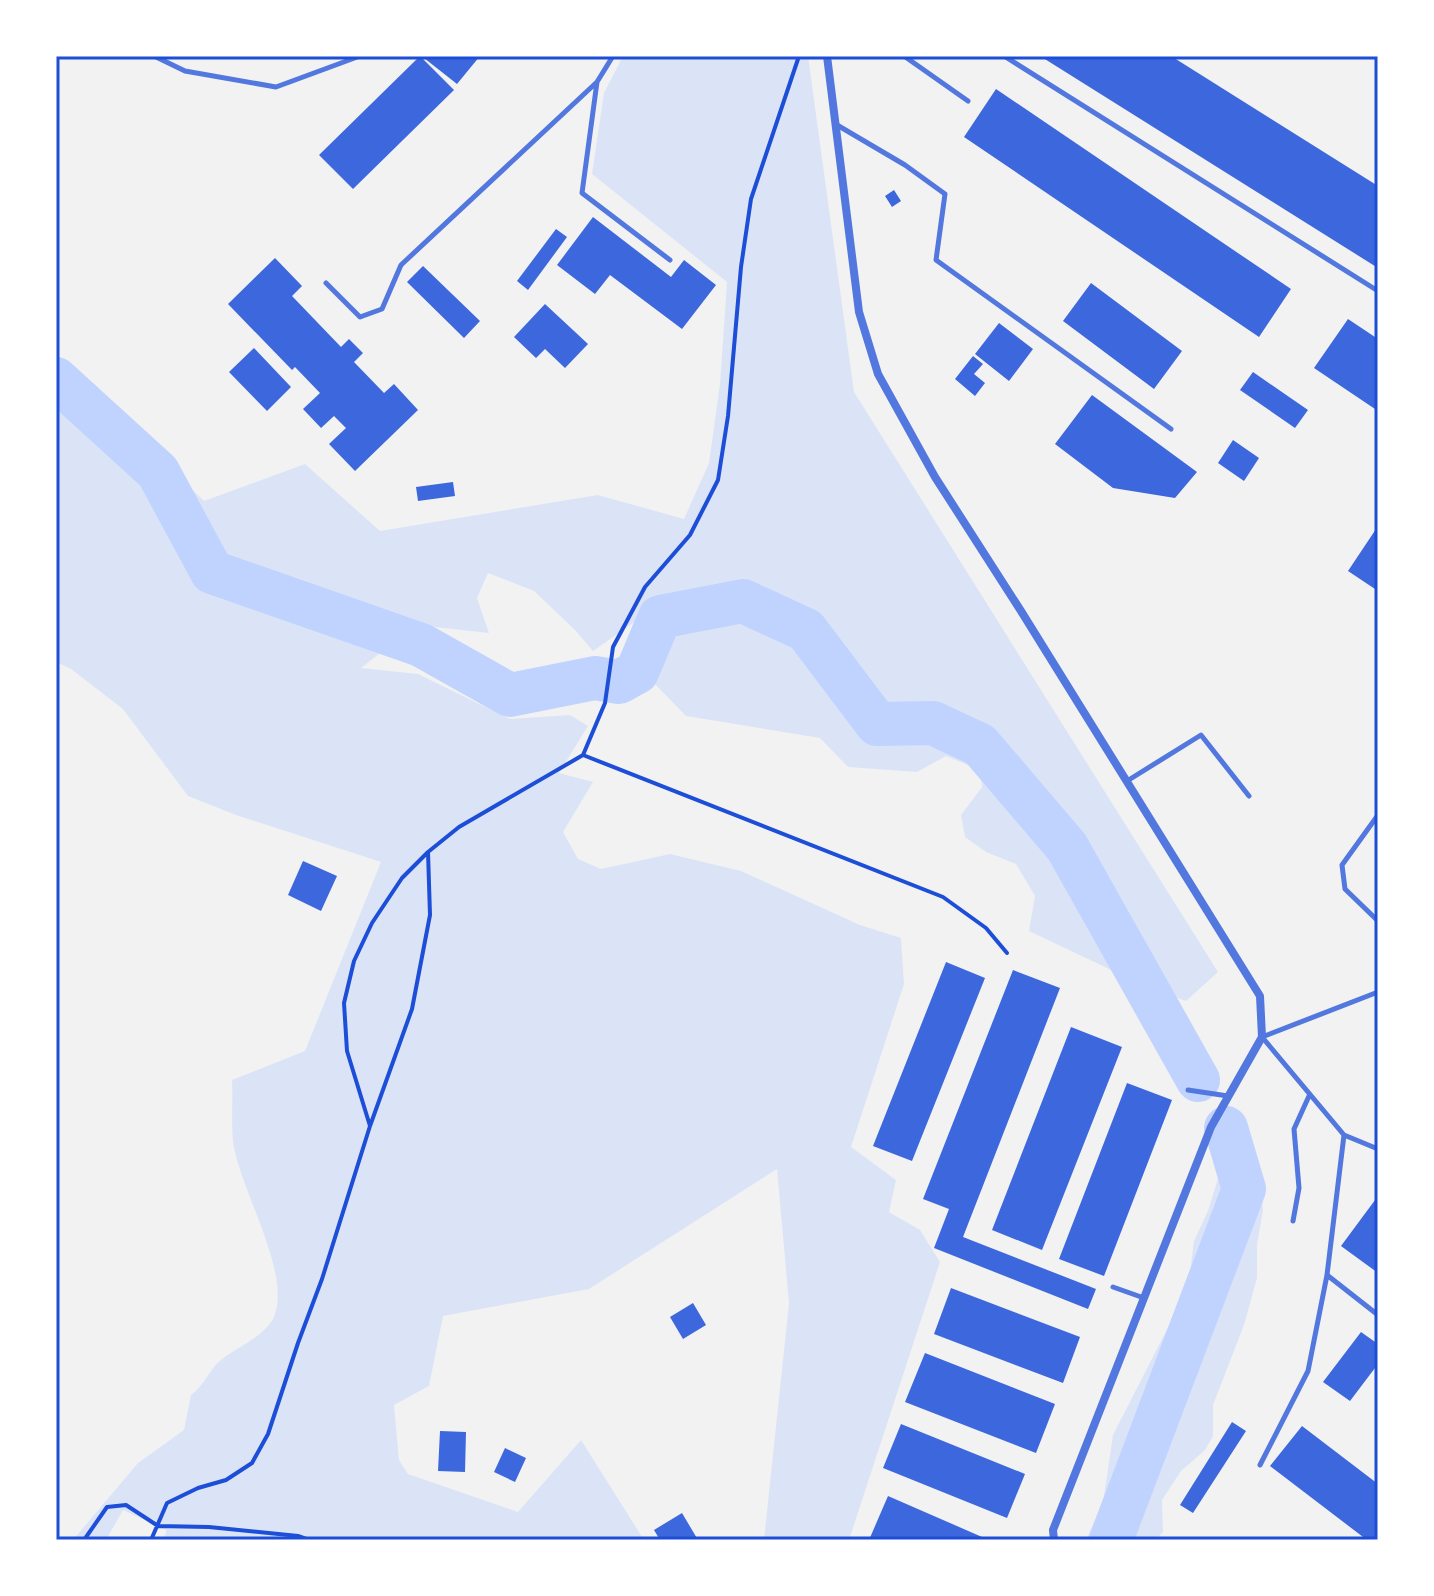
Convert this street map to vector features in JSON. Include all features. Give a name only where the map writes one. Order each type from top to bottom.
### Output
[{"type":"street","points":[[827,56],[859,312],[878,374],[935,477],[1260,996],[1262,1037],[1211,1127],[1053,1530],[1054,1540]]},
{"type":"lane","points":[[154,56],[185,71],[276,87],[360,56]]},
{"type":"lane","points":[[326,283],[360,317],[382,309],[401,265],[597,82],[613,56]]},
{"type":"lane","points":[[904,56],[968,101]]},
{"type":"lane","points":[[1004,56],[1378,291]]},
{"type":"lane","points":[[597,82],[582,193],[670,260]]},
{"type":"lane","points":[[836,124],[905,165],[945,194],[936,260],[1171,429]]},
{"type":"lane","points":[[1127,781],[1201,735],[1249,796]]},
{"type":"lane","points":[[1378,815],[1342,865],[1345,889],[1378,921]]},
{"type":"lane","points":[[1378,992],[1262,1037],[1344,1135],[1378,1149]]},
{"type":"lane","points":[[1188,1090],[1229,1096]]},
{"type":"lane","points":[[1293,1221],[1299,1188],[1294,1129],[1309,1096]]},
{"type":"lane","points":[[1260,1465],[1308,1371],[1327,1275],[1344,1135]]},
{"type":"lane","points":[[1327,1275],[1378,1315]]},
{"type":"lane","points":[[1113,1287],[1144,1298]]},
{"type":"path","points":[[370,1126],[347,1051],[344,1003],[354,961],[372,923],[402,878],[459,827],[583,755],[605,703],[613,647],[645,587],[690,535],[718,480],[728,416],[741,267],[751,199],[799,56]]},
{"type":"path","points":[[583,755],[943,897],[986,928],[1007,953]]},
{"type":"path","points":[[151,1540],[167,1503],[198,1488],[226,1480],[252,1463],[268,1434],[412,1009],[430,915],[428,852]]},
{"type":"path","points":[[84,1540],[107,1507],[126,1505],[158,1526],[209,1527],[298,1536],[309,1540]]},
{"type":"shaded area","points":[[623,56],[808,56],[854,392],[1218,972],[1186,1001],[1145,986],[1029,931],[1035,896],[1016,864],[986,852],[965,837],[961,815],[982,787],[980,770],[946,756],[917,772],[848,767],[820,738],[686,716],[649,678],[656,607],[593,651],[534,591],[488,573],[477,598],[489,633],[416,625],[361,668],[418,674],[510,719],[570,715],[588,726],[559,773],[593,782],[563,832],[578,859],[601,869],[670,854],[741,871],[860,925],[901,938],[904,984],[851,1147],[896,1180],[889,1212],[920,1230],[940,1262],[849,1540],[764,1540],[789,1303],[777,1169],[589,1289],[443,1316],[429,1386],[394,1405],[399,1460],[408,1474],[518,1512],[581,1440],[644,1540],[165,1540],[166,1530],[123,1510],[106,1540],[73,1540],[138,1463],[184,1430],[191,1395],[218,1363],[258,1335],[274,1317],[278,1298],[271,1254],[233,1141],[232,1080],[305,1051],[381,862],[236,815],[188,796],[123,709],[71,669],[56,662],[56,357],[204,501],[305,464],[380,531],[598,495],[684,519],[709,463],[720,384],[727,282],[592,174],[604,93]]},
{"type":"shaded area","points":[[1226,1128],[1260,1178],[1263,1210],[1257,1245],[1257,1278],[1244,1325],[1213,1405],[1213,1436],[1205,1450],[1181,1471],[1162,1500],[1163,1532],[1155,1540],[1086,1540],[1103,1503],[1113,1435],[1180,1304],[1190,1272],[1194,1241],[1208,1211],[1223,1162]]},
{"type":"building","points":[[420,56],[454,90],[353,189],[319,155]]},
{"type":"building","points":[[480,56],[457,84],[424,58]]},
{"type":"building","points":[[1040,56],[1171,56],[1378,186],[1378,268]]},
{"type":"building","points":[[996,89],[1291,289],[1259,337],[964,137]]},
{"type":"building","points":[[894,190],[901,201],[892,207],[885,196]]},
{"type":"building","points":[[593,217],[671,277],[684,260],[716,285],[682,329],[610,275],[595,294],[557,265]]},
{"type":"building","points":[[556,229],[567,237],[528,290],[517,281]]},
{"type":"building","points":[[275,258],[302,286],[292,296],[341,347],[349,339],[363,353],[354,362],[384,393],[394,384],[418,410],[355,471],[329,444],[346,428],[334,416],[321,428],[303,409],[320,393],[295,367],[292,370],[228,304]]},
{"type":"building","points":[[423,266],[480,321],[464,338],[407,282]]},
{"type":"building","points":[[1091,283],[1182,351],[1154,389],[1063,321]]},
{"type":"building","points":[[545,304],[588,344],[565,368],[545,349],[536,358],[514,337]]},
{"type":"building","points":[[1348,319],[1378,339],[1378,411],[1314,368]]},
{"type":"building","points":[[999,323],[1033,349],[1009,381],[975,354]]},
{"type":"building","points":[[254,348],[291,387],[267,411],[229,372]]},
{"type":"building","points":[[973,356],[983,364],[974,374],[985,383],[975,396],[955,379]]},
{"type":"building","points":[[1253,372],[1308,410],[1295,428],[1240,390]]},
{"type":"building","points":[[1092,395],[1197,472],[1175,498],[1113,488],[1055,444]]},
{"type":"building","points":[[1233,440],[1259,458],[1244,481],[1218,463]]},
{"type":"building","points":[[453,482],[455,496],[418,501],[416,487]]},
{"type":"building","points":[[1378,526],[1378,591],[1348,571]]},
{"type":"building","points":[[303,861],[337,876],[321,911],[288,895]]},
{"type":"building","points":[[946,962],[985,978],[912,1161],[873,1146]]},
{"type":"building","points":[[1013,970],[1060,988],[963,1237],[1096,1289],[1088,1309],[934,1248],[949,1209],[923,1199]]},
{"type":"building","points":[[1071,1027],[1122,1047],[1042,1250],[992,1230]]},
{"type":"building","points":[[1127,1083],[1172,1100],[1104,1276],[1059,1259]]},
{"type":"building","points":[[1378,1196],[1378,1273],[1341,1246]]},
{"type":"building","points":[[951,1288],[1080,1337],[1063,1383],[934,1334]]},
{"type":"building","points":[[693,1303],[706,1325],[683,1339],[670,1317]]},
{"type":"building","points":[[1361,1332],[1378,1344],[1378,1364],[1350,1401],[1323,1382]]},
{"type":"building","points":[[925,1353],[1055,1404],[1036,1453],[905,1402]]},
{"type":"building","points":[[1232,1422],[1246,1431],[1193,1513],[1180,1505]]},
{"type":"building","points":[[901,1424],[1025,1474],[1007,1518],[883,1468]]},
{"type":"building","points":[[1302,1426],[1378,1484],[1378,1540],[1367,1540],[1270,1466]]},
{"type":"building","points":[[440,1431],[466,1432],[465,1472],[438,1471]]},
{"type":"building","points":[[505,1448],[526,1458],[515,1482],[494,1472]]},
{"type":"building","points":[[888,1496],[989,1540],[869,1540]]},
{"type":"building","points":[[682,1513],[698,1540],[660,1540],[654,1530]]},
{"type":"waterway","points":[[56,379],[158,472],[212,572],[421,645],[510,695],[595,678],[619,682],[637,672],[660,617],[743,601],[806,630],[877,724],[933,723],[980,745],[1067,847],[1198,1080]]},
{"type":"waterway","points":[[1111,1540],[1244,1189],[1226,1128]]}]
